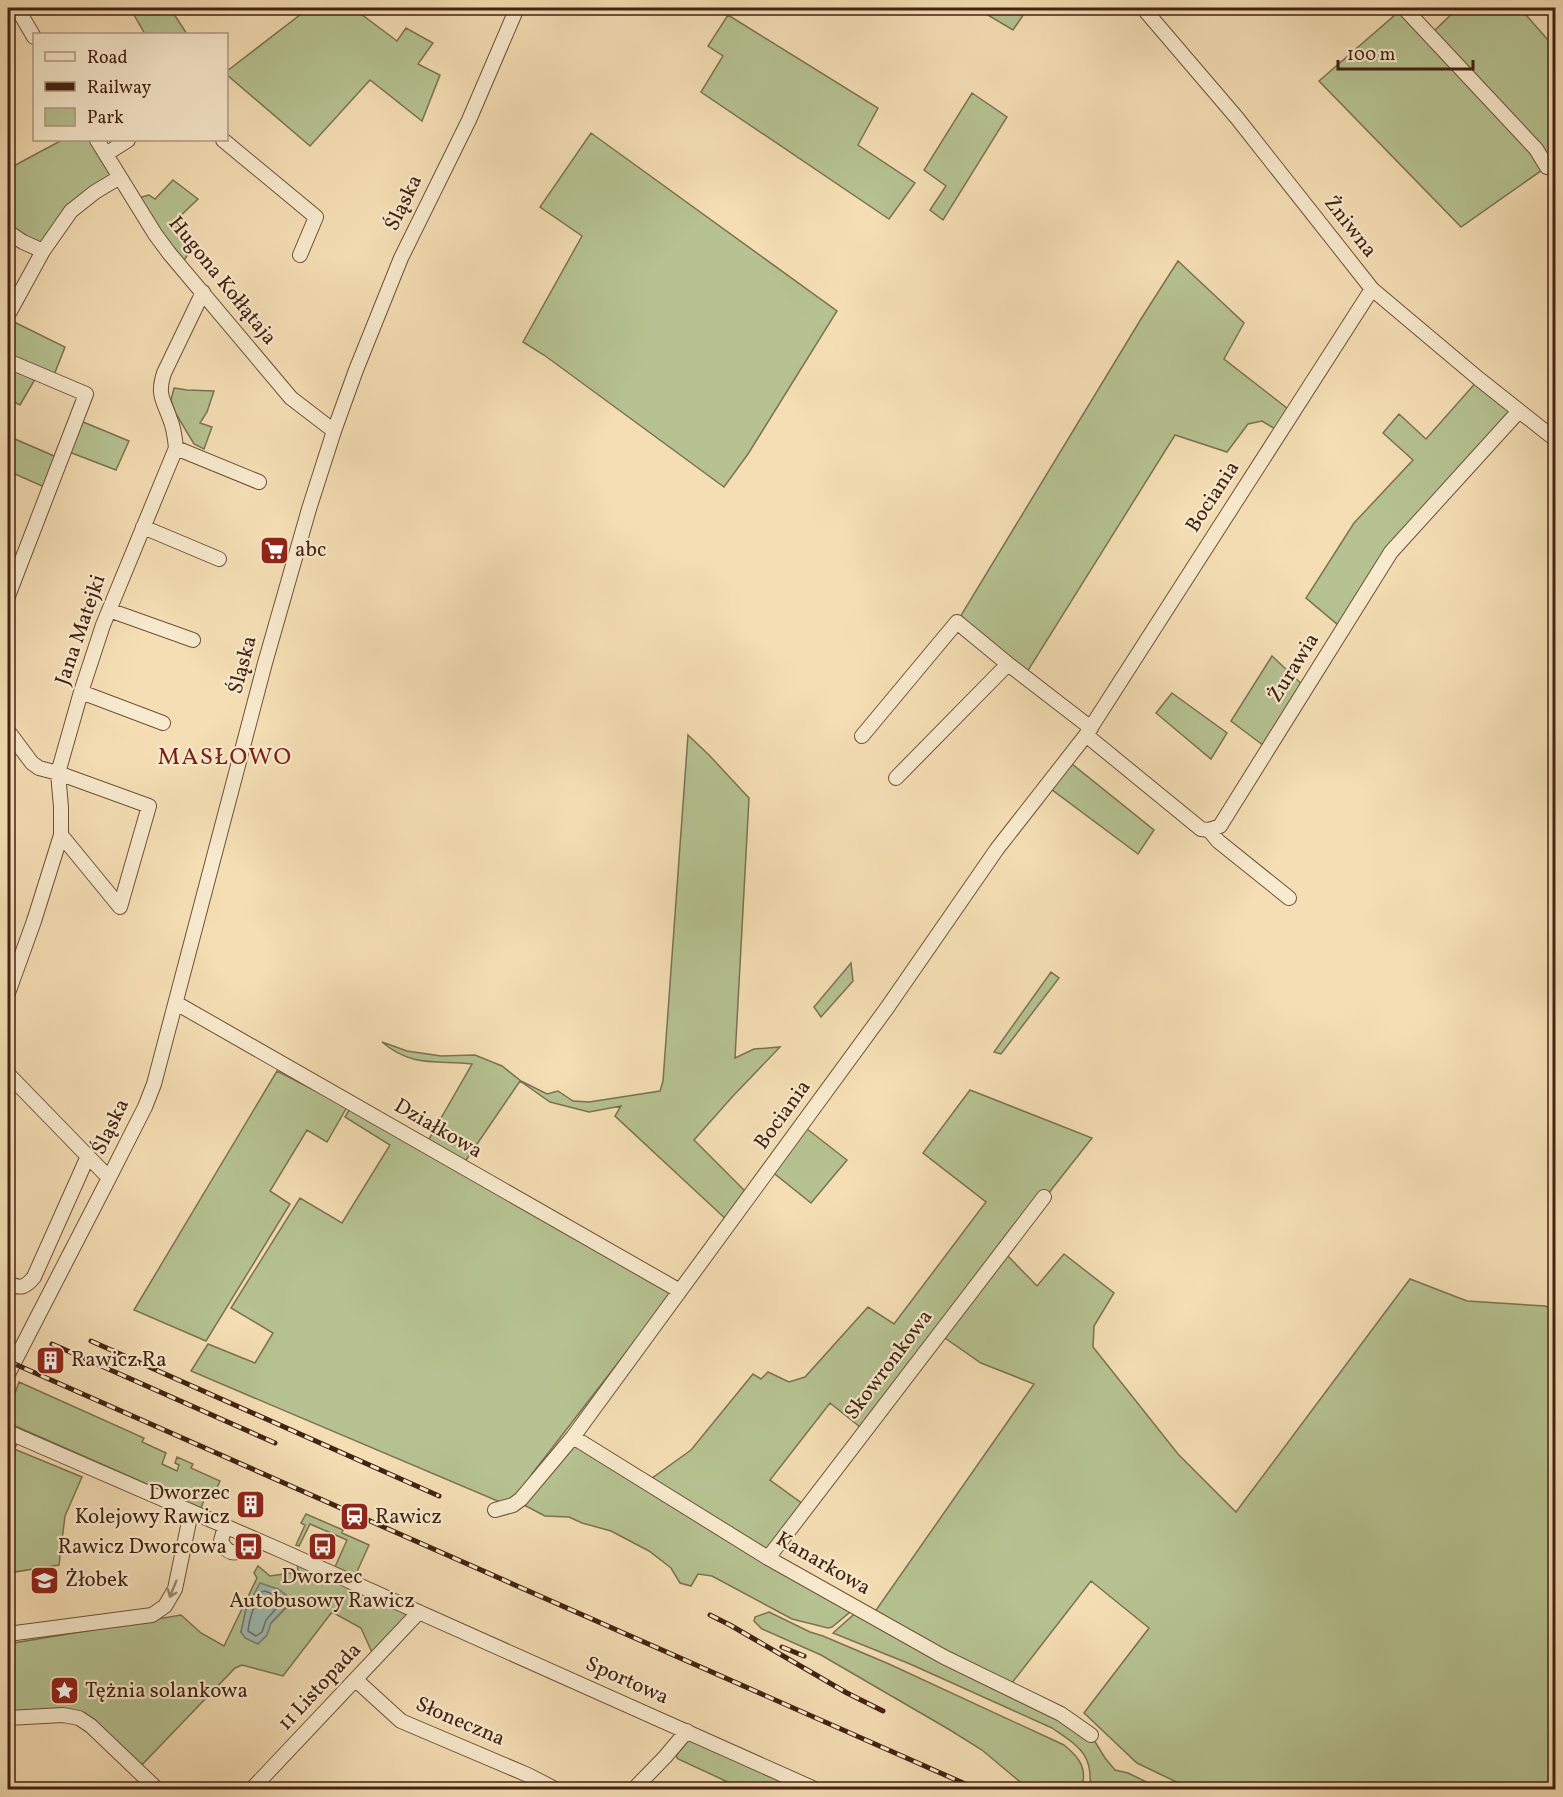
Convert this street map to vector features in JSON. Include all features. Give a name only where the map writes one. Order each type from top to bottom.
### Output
[{"type":"street","points":[[17,8],[33,35]]},
{"type":"street","name":"Śląska","points":[[8,1374],[145,1107],[154,1084],[270,644],[334,431],[401,258],[469,120],[517,8]]},
{"type":"street","name":"Żniwna","points":[[1143,8],[1237,118],[1372,289],[1556,440]]},
{"type":"street","points":[[1404,8],[1536,148],[1547,167]]},
{"type":"street","name":"Hugona Kołłątaja","points":[[98,141],[155,234],[291,398],[334,431]]},
{"type":"street","points":[[106,154],[126,141]]},
{"type":"street","points":[[224,141],[316,217],[300,255]]},
{"type":"street","points":[[8,315],[43,251],[71,211],[95,192],[120,177]]},
{"type":"street","points":[[8,232],[43,251]]},
{"type":"street","name":"Bociania","points":[[495,1510],[513,1505],[521,1499],[573,1437],[887,1008],[997,849],[1089,732],[1372,289]]},
{"type":"street","points":[[203,292],[164,373],[160,387],[164,405],[171,420],[176,448],[259,482]]},
{"type":"street","points":[[8,361],[86,394],[8,596]]},
{"type":"street","name":"Żurawia","points":[[1209,830],[1220,826],[1391,552],[1519,411]]},
{"type":"street","name":"Jana Matejki","points":[[8,993],[61,835],[58,773],[81,692],[109,610],[176,448]]},
{"type":"street","points":[[143,527],[219,559]]},
{"type":"street","points":[[109,610],[193,640]]},
{"type":"street","points":[[862,736],[957,622],[1201,829],[1209,830],[1218,841],[1289,898]]},
{"type":"street","points":[[896,778],[1008,664]]},
{"type":"street","points":[[81,692],[163,723]]},
{"type":"street","points":[[8,731],[32,763],[39,768],[149,806],[120,907],[61,835]]},
{"type":"street","name":"Działkowa","points":[[176,1003],[680,1291]]},
{"type":"street","points":[[8,1074],[109,1178]]},
{"type":"street","name":"Śląska","points":[[8,1283],[18,1288],[23,1287],[34,1277],[88,1156]]},
{"type":"street","name":"Skowronkowa","points":[[768,1558],[1044,1197]]},
{"type":"street","name":"Sportowa","points":[[8,1431],[818,1790]]},
{"type":"street","name":"Kanarkowa","points":[[573,1437],[768,1558],[944,1657],[1060,1714],[1091,1735]]},
{"type":"street","points":[[8,1634],[152,1615],[165,1606],[175,1589],[191,1512]]},
{"type":"street","points":[[225,1527],[221,1541],[222,1545],[231,1551],[242,1551],[248,1547],[252,1538]]},
{"type":"street","name":"11 Listopada","points":[[251,1790],[419,1612]]},
{"type":"street","name":"Słoneczna","points":[[356,1680],[401,1721],[528,1775],[557,1790]]},
{"type":"street","points":[[8,1718],[63,1715],[79,1718],[91,1726],[158,1790]]},
{"type":"street","points":[[633,1790],[687,1731]]},
{"type":"green space","points":[[130,8],[170,8],[186,33],[144,33]]},
{"type":"green space","points":[[309,8],[353,8],[397,41],[406,28],[433,43],[418,64],[440,75],[422,121],[370,80],[310,146],[228,76],[228,70]]},
{"type":"green space","points":[[976,8],[1028,8],[1013,30]]},
{"type":"green space","points":[[1403,8],[1434,31],[1458,8],[1520,8],[1555,48],[1555,161],[1461,227],[1319,81]]},
{"type":"green space","points":[[728,15],[878,108],[858,145],[915,183],[889,219],[701,92],[723,56],[708,46]]},
{"type":"green space","points":[[972,93],[1007,117],[943,220],[930,210],[946,186],[924,170]]},
{"type":"green space","points":[[591,133],[837,311],[748,454],[724,487],[523,342],[582,236],[540,207]]},
{"type":"green space","points":[[60,141],[98,141],[120,177],[95,192],[43,251],[8,232],[8,169]]},
{"type":"green space","points":[[173,180],[198,199],[173,223],[196,243],[180,266],[134,199],[149,195],[155,199]]},
{"type":"green space","points":[[1178,261],[1244,323],[1224,359],[1292,412],[1280,432],[1262,421],[1248,424],[1227,452],[1175,435],[1024,677],[957,622]]},
{"type":"green space","points":[[8,319],[65,347],[52,380],[38,374],[20,405],[8,399]]},
{"type":"green space","points":[[1479,379],[1519,411],[1391,552],[1343,629],[1306,598],[1354,523],[1413,460],[1383,433],[1399,414],[1426,439]]},
{"type":"green space","points":[[174,388],[214,391],[207,412],[200,423],[212,427],[204,449],[194,444],[176,414],[171,400]]},
{"type":"green space","points":[[76,419],[129,441],[116,470],[64,450]]},
{"type":"green space","points":[[8,436],[61,459],[49,489],[8,471]]},
{"type":"green space","points":[[1272,656],[1306,688],[1268,749],[1231,721]]},
{"type":"green space","points":[[1172,693],[1227,733],[1211,759],[1156,713]]},
{"type":"green space","points":[[688,735],[749,798],[735,1058],[754,1049],[780,1047],[694,1140],[750,1196],[730,1223],[615,1116],[621,1106],[589,1112],[550,1102],[520,1081],[462,1166],[680,1291],[665,1302],[532,1474],[538,1479],[573,1437],[652,1478],[691,1450],[753,1374],[761,1379],[768,1372],[789,1382],[805,1377],[868,1307],[894,1324],[986,1202],[923,1153],[970,1090],[1092,1138],[1003,1251],[1037,1286],[1064,1254],[1114,1293],[1094,1326],[1093,1347],[1178,1454],[1236,1512],[1410,1279],[1467,1301],[1545,1306],[1555,1310],[1555,1789],[1191,1789],[1137,1763],[1084,1713],[1149,1628],[1091,1581],[1008,1688],[1091,1735],[1115,1770],[1128,1773],[1161,1789],[1090,1789],[1089,1767],[1082,1752],[1070,1740],[1052,1728],[910,1664],[833,1633],[860,1609],[872,1616],[1034,1384],[981,1363],[939,1334],[865,1431],[830,1403],[770,1480],[807,1507],[768,1558],[851,1604],[850,1612],[828,1628],[792,1619],[712,1576],[698,1574],[691,1586],[680,1583],[671,1568],[649,1551],[611,1531],[569,1517],[545,1516],[524,1505],[507,1505],[191,1371],[208,1344],[255,1363],[273,1333],[231,1308],[300,1198],[342,1223],[390,1145],[345,1117],[352,1105],[425,1146],[472,1064],[415,1059],[404,1056],[382,1042],[407,1051],[441,1056],[475,1055],[502,1066],[521,1081],[547,1094],[558,1091],[573,1101],[589,1102],[660,1091],[663,1081]]},
{"type":"green space","points":[[1067,760],[1154,830],[1138,854],[1047,786]]},
{"type":"green space","points":[[851,963],[853,981],[821,1017],[814,1007]]},
{"type":"green space","points":[[1051,972],[1059,978],[1001,1054],[994,1052]]},
{"type":"green space","points":[[277,1071],[347,1107],[327,1142],[307,1130],[270,1191],[290,1204],[206,1341],[134,1310]]},
{"type":"green space","points":[[802,1125],[847,1160],[811,1203],[770,1170]]},
{"type":"green space","points":[[19,1382],[144,1438],[142,1442],[166,1453],[162,1464],[177,1471],[179,1465],[175,1463],[177,1457],[193,1464],[191,1468],[220,1481],[214,1494],[207,1492],[201,1508],[13,1425],[8,1420],[8,1405],[11,1404]]},
{"type":"green space","points":[[8,1441],[17,1444],[14,1449],[82,1477],[65,1516],[59,1565],[8,1573]]},
{"type":"green space","points":[[306,1514],[343,1530],[342,1533],[369,1545],[355,1576],[335,1567],[347,1540],[310,1524],[299,1546],[296,1545],[305,1525],[301,1523]]},
{"type":"green space","points":[[297,1562],[408,1615],[375,1659],[361,1628],[332,1612],[283,1676],[242,1665],[235,1668],[137,1770],[79,1718],[8,1718],[8,1644],[181,1615],[201,1633],[224,1646],[257,1578],[254,1573],[258,1566],[270,1576],[298,1572]],"holes":[[[288,1606],[271,1623],[241,1632],[246,1609]]]},
{"type":"green space","points":[[769,1612],[810,1632],[889,1664],[1064,1745],[1081,1764],[1084,1776],[1081,1789],[1032,1789],[982,1750],[950,1730],[821,1655],[762,1629],[754,1621],[755,1617]]},
{"type":"green space","points":[[690,1738],[806,1789],[743,1789],[678,1759],[676,1756]]},
{"type":"water","points":[[260,1583],[278,1589],[289,1597],[288,1605],[271,1623],[267,1635],[258,1644],[245,1638],[241,1632],[246,1609]]},
{"type":"railway","points":[[91,1341],[439,1496]]},
{"type":"railway","points":[[52,1344],[275,1443]]},
{"type":"railway","points":[[8,1361],[979,1790]]},
{"type":"railway","points":[[710,1615],[883,1711]]},
{"type":"railway","points":[[782,1647],[804,1656]]},
{"type":"place","name":"abc","points":[[274,550]]},
{"type":"place","name":"Rawicz Ra","points":[[50,1360]]},
{"type":"place","name":"Dworzec Kolejowy Rawicz","points":[[251,1505]]},
{"type":"place","name":"Rawicz","points":[[354,1517]]},
{"type":"place","name":"Dworzec Autobusowy Rawicz","points":[[322,1546]]},
{"type":"place","name":"Rawicz Dworcowa","points":[[248,1547]]},
{"type":"place","name":"Żłobek","points":[[44,1580]]},
{"type":"place","name":"Tężnia solankowa","points":[[64,1691]]},
{"type":"district","name":"MASŁOWO","points":[[225,758]]}]
